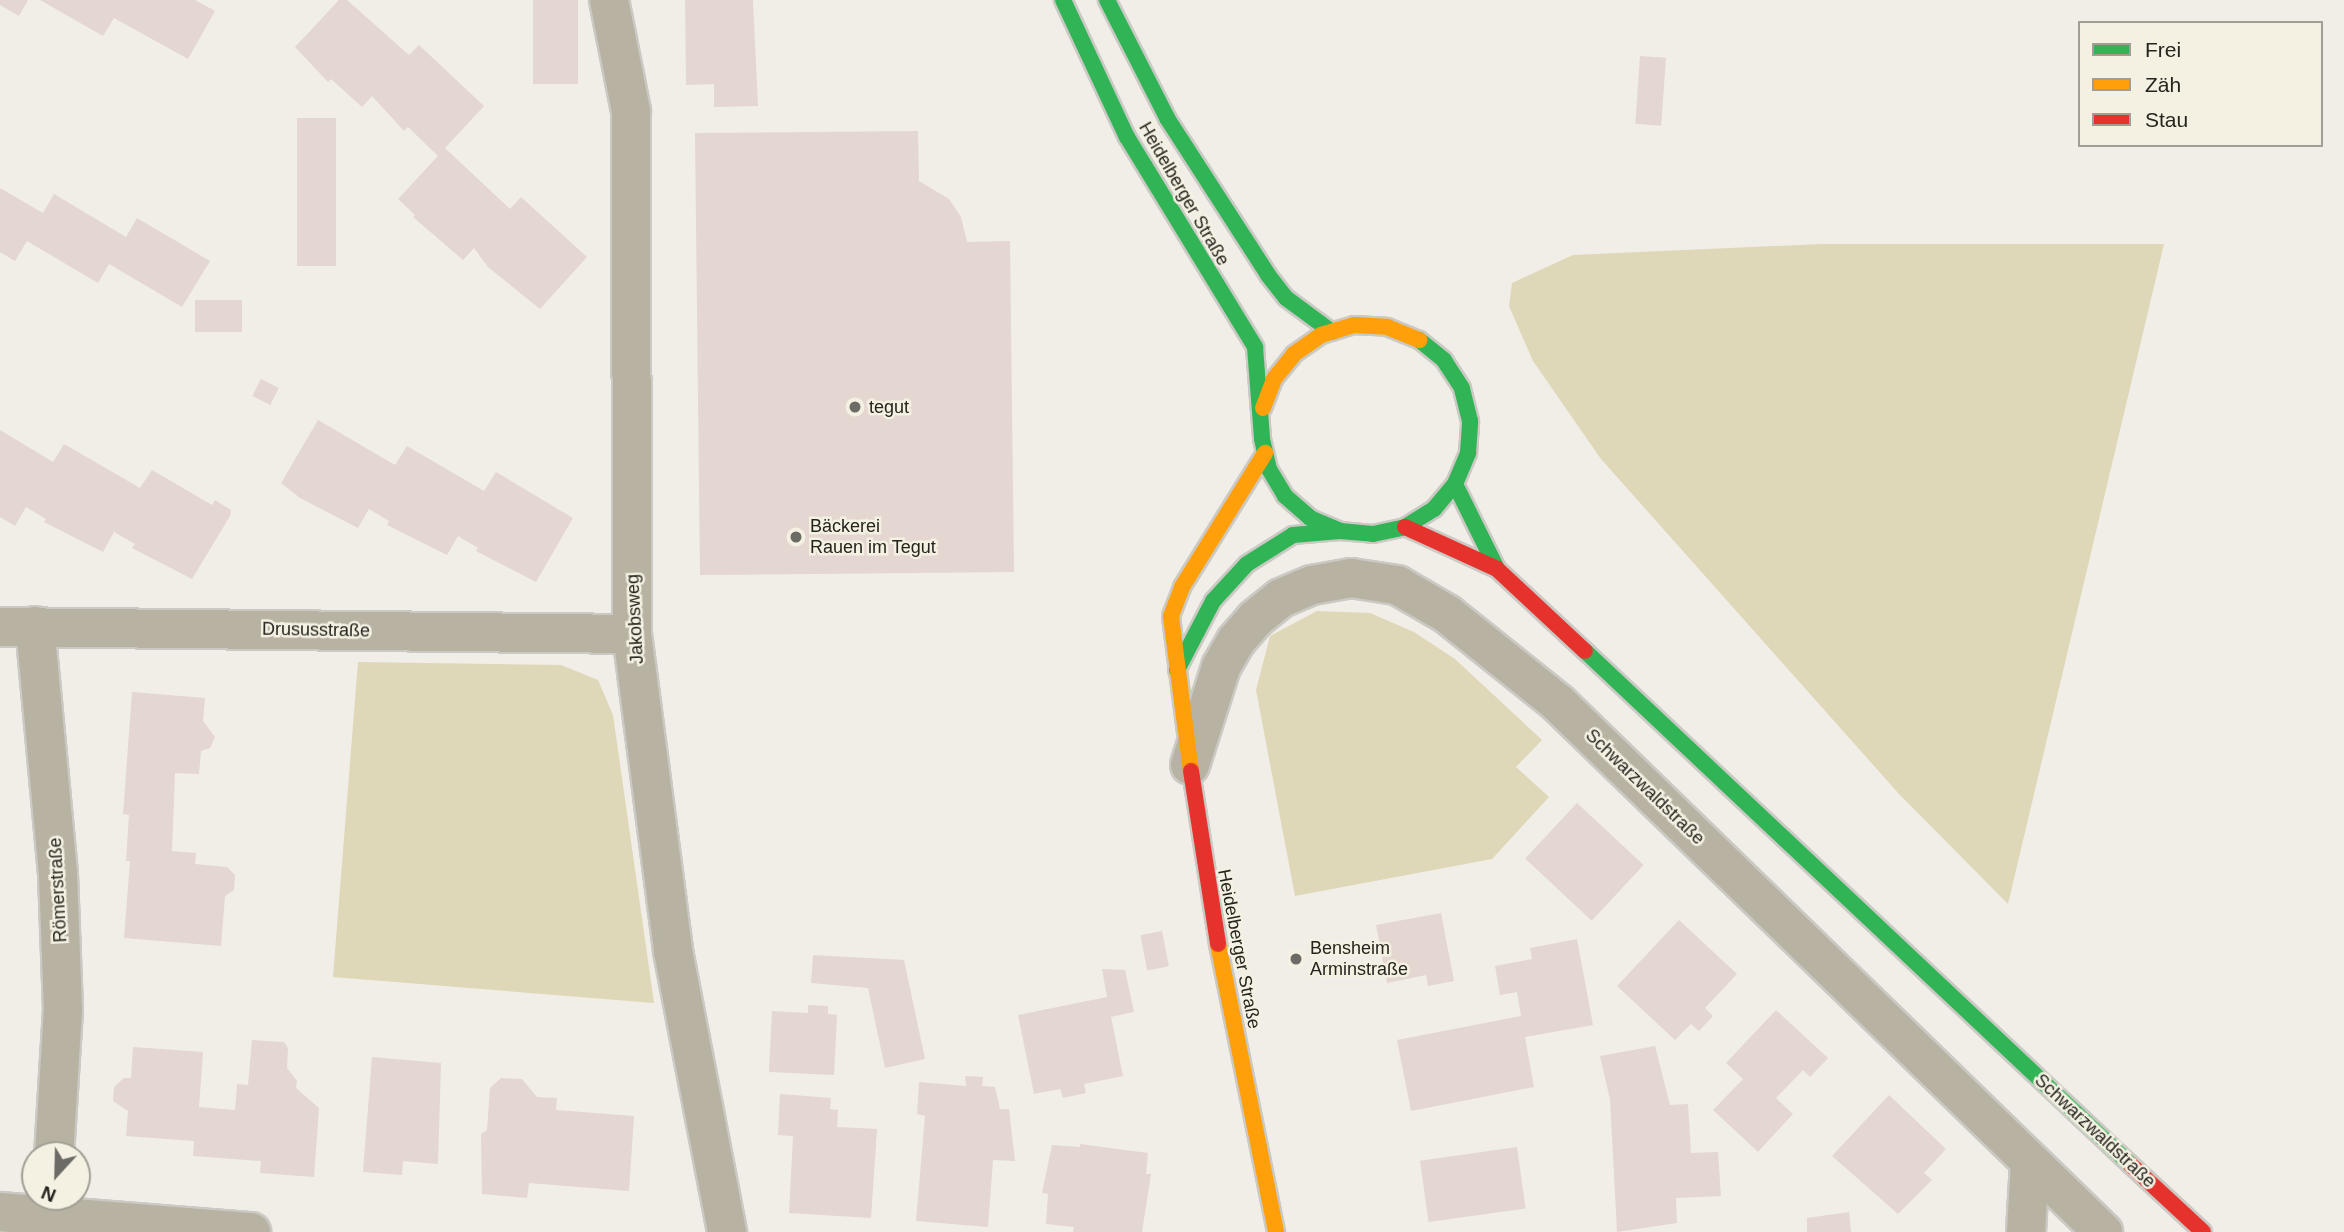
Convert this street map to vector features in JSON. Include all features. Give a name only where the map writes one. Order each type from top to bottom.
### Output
[{"type":"main road","name":"Heidelberger Straße","points":[[1063,0],[1127,137],[1255,347],[1263,408],[1265,453],[1285,496],[1310,518],[1340,531]]},
{"type":"main road","name":"Heidelberger Straße","points":[[1107,0],[1167,118],[1268,275],[1286,298],[1332,332]]},
{"type":"main road","name":"Heidelberger Straße","points":[[1177,670],[1213,601],[1247,564],[1293,535],[1340,531],[1373,534],[1405,527],[1434,509],[1455,484],[1468,453],[1471,421],[1462,388],[1444,360],[1418,339],[1387,327],[1353,325],[1332,332],[1294,354],[1274,379],[1263,408]]},
{"type":"main road","name":"Heidelberger Straße","points":[[1265,453],[1182,587],[1171,615],[1206,884],[1276,1232]]},
{"type":"main road","name":"Schwarzwaldstraße","points":[[1455,484],[1497,569]]},
{"type":"main road","name":"Schwarzwaldstraße","points":[[1405,527],[1497,569],[2203,1232]]},
{"type":"street","name":"Jakobsweg","points":[[609,0],[631,111],[632,634],[673,951],[727,1232]]},
{"type":"street","name":"Schwarzwaldstraße","points":[[1190,767],[1221,667],[1236,640],[1255,620],[1282,598],[1312,585],[1351,578],[1397,585],[1469,630],[1558,703],[2103,1232]]},
{"type":"street","name":"Drususstraße","points":[[18,626],[632,634]]},
{"type":"street","name":"Römerstraße","points":[[18,626],[58,874],[63,995],[55,1141]]},
{"type":"street","points":[[2026,1232],[2030,1163]]},
{"type":"street","points":[[0,1212],[251,1232]]},
{"type":"shaded area","points":[[1822,244],[2164,244],[2008,904],[1899,794],[1601,459],[1533,361],[1509,306],[1512,283],[1573,255]]},
{"type":"shaded area","points":[[1317,611],[1370,613],[1414,632],[1455,659],[1542,740],[1516,767],[1549,797],[1492,859],[1295,896],[1256,690],[1270,636]]},
{"type":"shaded area","points":[[358,662],[561,665],[598,680],[613,715],[654,1003],[333,977]]},
{"type":"building","points":[[0,0],[28,0],[19,16],[0,5]]},
{"type":"building","points":[[40,0],[195,0],[215,11],[188,59],[114,18],[103,36]]},
{"type":"building","points":[[339,0],[347,0],[409,55],[419,45],[484,106],[445,148],[510,209],[521,197],[587,257],[540,309],[488,267],[474,248],[463,260],[413,217],[415,215],[398,199],[438,156],[408,127],[404,131],[372,96],[362,107],[331,79],[328,82],[295,47]]},
{"type":"building","points":[[533,0],[578,0],[578,84],[533,84]]},
{"type":"building","points":[[685,0],[753,0],[758,106],[714,107],[714,84],[686,85]]},
{"type":"building","points":[[1640,56],[1666,58],[1661,126],[1635,124]]},
{"type":"building","points":[[297,118],[336,118],[336,266],[297,266]]},
{"type":"building","name":"tegut","points":[[918,131],[919,181],[949,199],[961,217],[967,242],[1010,241],[1014,572],[700,575],[695,133]]},
{"type":"building","points":[[0,188],[43,213],[54,194],[126,237],[137,218],[210,261],[182,307],[109,264],[98,283],[27,241],[15,261],[0,252]]},
{"type":"building","points":[[195,300],[242,300],[242,332],[195,332]]},
{"type":"building","points":[[261,379],[279,388],[270,405],[252,396]]},
{"type":"building","points":[[318,420],[395,465],[407,446],[484,491],[496,472],[573,518],[536,582],[476,551],[478,548],[458,536],[447,555],[387,525],[389,521],[369,509],[358,528],[300,498],[281,483]]},
{"type":"building","points":[[0,430],[53,462],[64,444],[140,488],[152,470],[212,505],[215,500],[231,510],[230,516],[192,579],[132,548],[135,544],[114,532],[103,552],[44,522],[46,519],[26,507],[15,526],[0,517]]},
{"type":"building","points":[[132,692],[205,698],[203,721],[215,737],[210,748],[201,751],[199,774],[175,773],[172,851],[196,853],[195,864],[227,867],[235,875],[234,890],[225,896],[221,946],[124,938],[130,861],[126,861],[129,815],[123,814]]},
{"type":"building","points":[[1577,803],[1644,865],[1592,921],[1525,859]]},
{"type":"building","points":[[1441,913],[1454,981],[1428,986],[1426,975],[1387,983],[1376,925]]},
{"type":"building","points":[[1679,920],[1737,974],[1705,1008],[1713,1016],[1699,1031],[1691,1024],[1675,1040],[1617,986]]},
{"type":"building","points":[[1162,931],[1169,966],[1147,971],[1140,935]]},
{"type":"building","points":[[1577,939],[1593,1025],[1525,1037],[1534,1087],[1411,1111],[1397,1040],[1521,1016],[1517,992],[1500,995],[1495,966],[1532,959],[1530,948]]},
{"type":"building","points":[[813,955],[904,960],[925,1059],[885,1068],[868,988],[811,983]]},
{"type":"building","points":[[1102,969],[1125,970],[1134,1012],[1111,1017],[1123,1076],[1084,1084],[1086,1093],[1063,1098],[1060,1089],[1034,1094],[1018,1015],[1107,997]]},
{"type":"building","points":[[808,1005],[828,1006],[828,1014],[837,1015],[834,1075],[769,1072],[772,1011],[808,1013]]},
{"type":"building","points":[[1776,1010],[1828,1058],[1810,1077],[1803,1070],[1776,1098],[1793,1114],[1758,1152],[1713,1110],[1743,1079],[1726,1063]]},
{"type":"building","points":[[252,1040],[284,1042],[288,1048],[287,1068],[297,1081],[296,1088],[319,1108],[314,1177],[260,1173],[261,1161],[193,1156],[194,1141],[126,1136],[128,1111],[113,1101],[114,1087],[124,1078],[131,1078],[133,1047],[203,1052],[199,1107],[235,1110],[237,1084],[248,1085]]},
{"type":"building","points":[[1655,1046],[1670,1105],[1688,1104],[1691,1153],[1718,1152],[1721,1196],[1676,1198],[1677,1223],[1617,1232],[1610,1100],[1600,1056]]},
{"type":"building","points":[[372,1057],[441,1063],[438,1164],[403,1161],[402,1175],[363,1172]]},
{"type":"building","points":[[965,1076],[983,1077],[982,1086],[995,1087],[1000,1109],[1009,1109],[1015,1161],[993,1160],[988,1227],[916,1221],[925,1116],[917,1114],[919,1082],[966,1086]]},
{"type":"building","points":[[501,1078],[522,1079],[537,1097],[557,1098],[556,1110],[634,1116],[629,1191],[529,1183],[527,1198],[482,1194],[481,1134],[487,1130],[490,1088]]},
{"type":"building","points":[[780,1094],[831,1098],[830,1109],[838,1110],[837,1127],[877,1129],[871,1218],[789,1213],[793,1136],[778,1135]]},
{"type":"building","points":[[1889,1095],[1946,1149],[1924,1173],[1932,1180],[1898,1214],[1832,1156]]},
{"type":"building","points":[[1080,1144],[1148,1153],[1146,1174],[1151,1174],[1142,1232],[1073,1232],[1074,1227],[1046,1224],[1048,1194],[1042,1193],[1052,1145],[1080,1147]]},
{"type":"building","points":[[1517,1147],[1526,1208],[1429,1222],[1420,1161]]},
{"type":"building","points":[[1849,1212],[1851,1232],[1807,1232],[1807,1218]]},
{"type":"traffic: fast","points":[[1063,0],[1127,137],[1255,347],[1262,439],[1269,469],[1285,496],[1310,518],[1340,531],[1373,534],[1405,527],[1434,509],[1455,484],[1468,453],[1470,421],[1462,388],[1444,360],[1419,340]]},
{"type":"traffic: fast","points":[[1107,0],[1167,118],[1268,275],[1286,298],[1332,332]]},
{"type":"traffic: fast","points":[[1455,484],[1497,569]]},
{"type":"traffic: fast","points":[[1177,670],[1213,601],[1247,564],[1293,535],[1340,531]]},
{"type":"traffic: fast","points":[[1585,651],[2131,1165]]},
{"type":"traffic: slow","points":[[1263,408],[1274,379],[1294,354],[1321,335],[1354,325],[1387,327],[1419,340]]},
{"type":"traffic: slow","points":[[1191,771],[1171,616],[1182,587],[1265,453]]},
{"type":"traffic: slow","points":[[1218,944],[1276,1232]]},
{"type":"traffic: jam","points":[[1405,527],[1497,569],[1585,651]]},
{"type":"traffic: jam","points":[[1191,771],[1218,944]]},
{"type":"traffic: jam","points":[[2131,1165],[2203,1232]]},
{"type":"place","name":"tegut","points":[[855,407]]},
{"type":"place","name":"Bäckerei Rauen im Tegut","points":[[796,537]]},
{"type":"place","name":"Bensheim Arminstraße","points":[[1296,959]]}]
